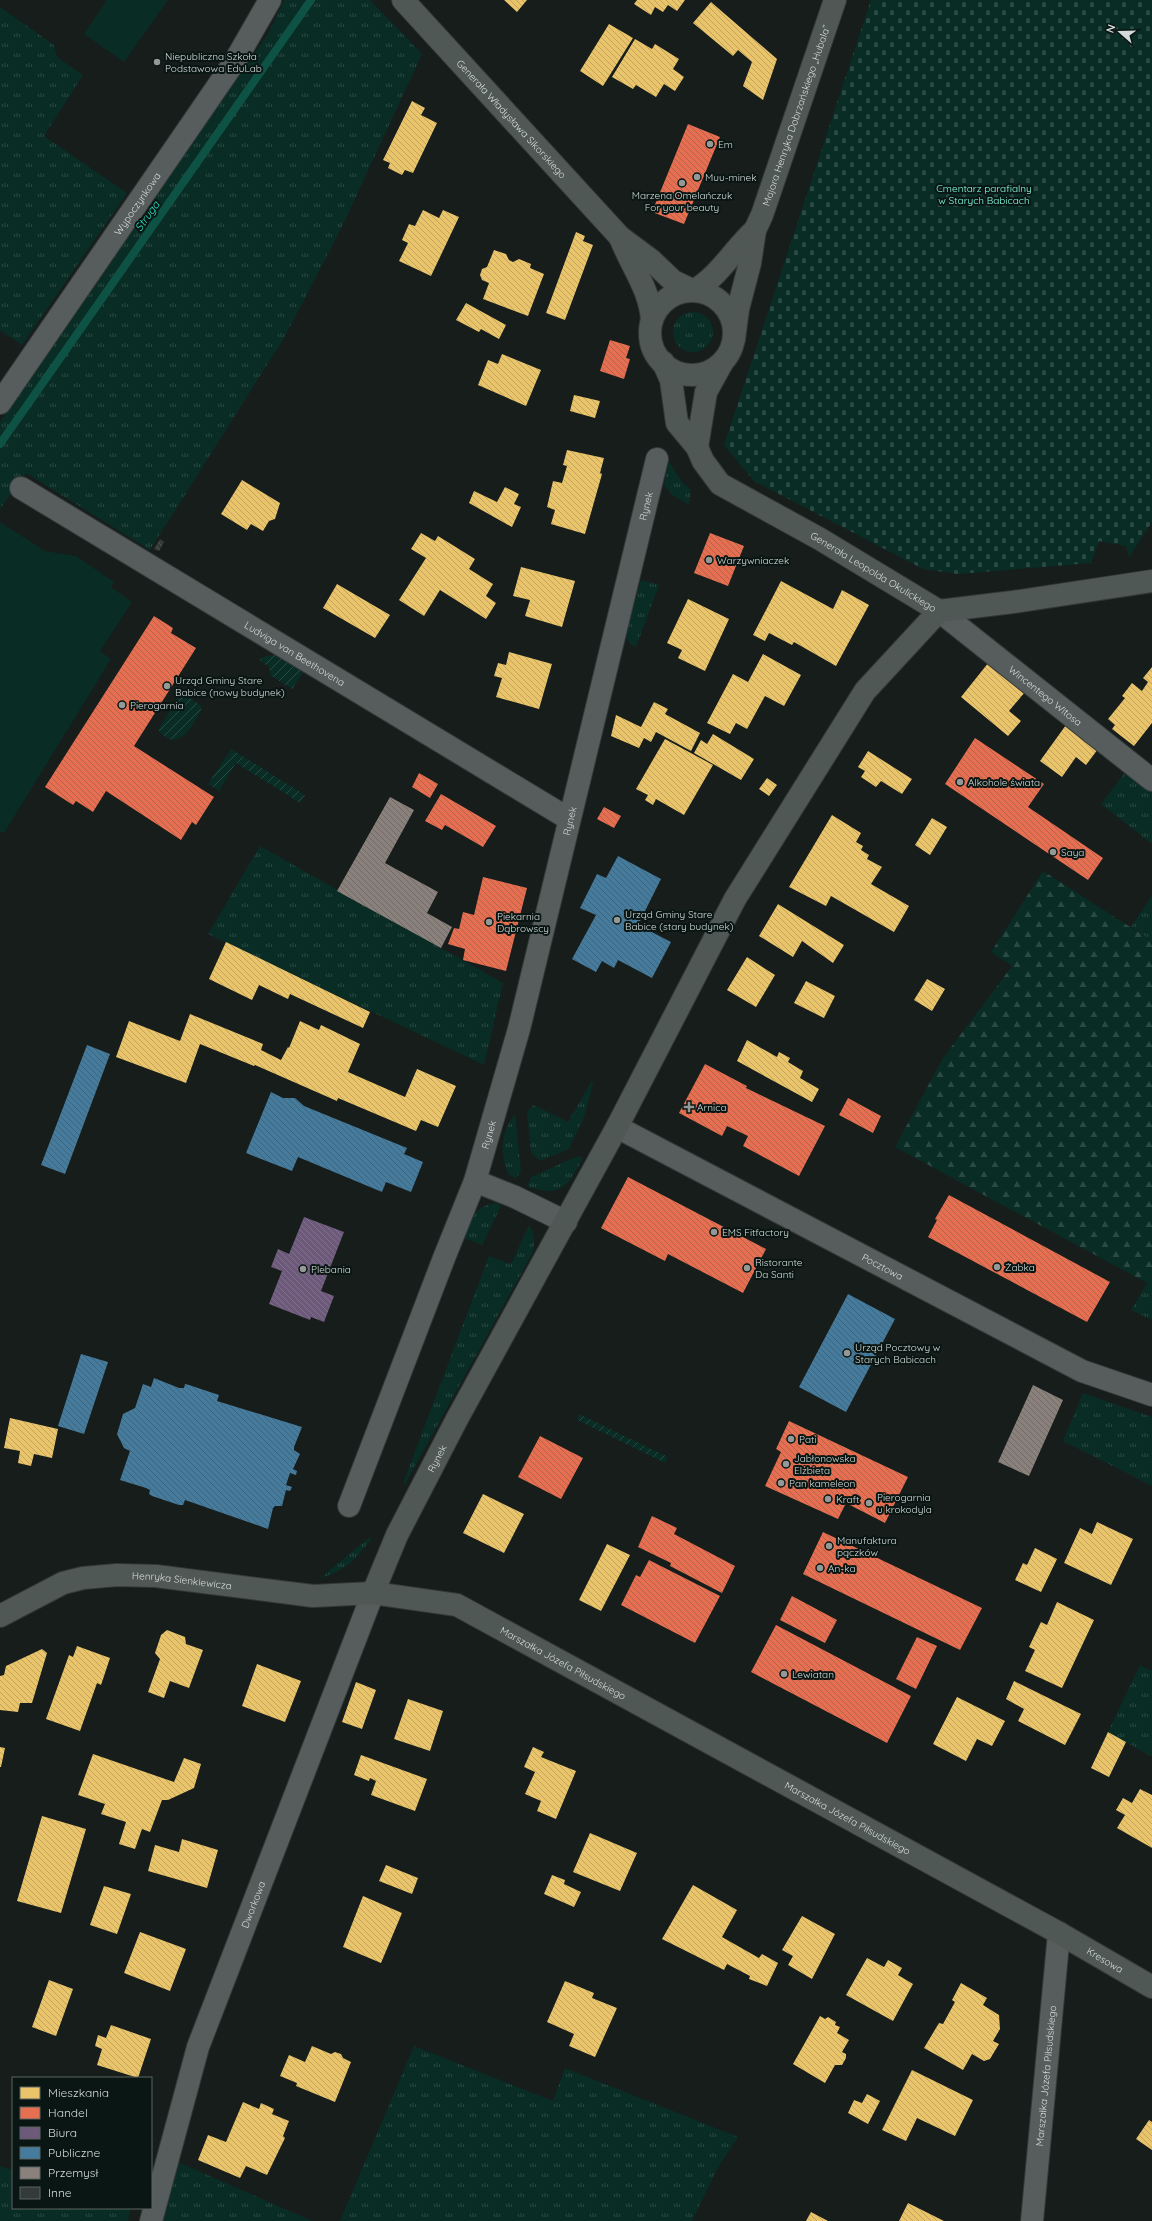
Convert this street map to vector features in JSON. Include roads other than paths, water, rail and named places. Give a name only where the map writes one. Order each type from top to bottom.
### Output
[{"type":"street","name":"Wypoczynkowa","points":[[0,403],[235,61],[270,0]]},
{"type":"street","name":"Generała Władysława Sikorskiego","points":[[403,0],[620,237],[652,260],[673,281],[694,290]]},
{"type":"street","name":"Majora Henryka Dobrzańskiego „Hubala”","points":[[734,339],[738,309],[750,263],[755,230],[762,215],[836,0]]},
{"type":"street","name":"Majora Henryka Dobrzańskiego „Hubala”","points":[[694,290],[707,283],[718,272],[734,250],[755,230]]},
{"type":"street","name":"Generała Władysława Sikorskiego","points":[[620,237],[631,264],[646,288],[652,320]]},
{"type":"street","points":[[698,447],[706,392],[731,350],[734,339],[732,321],[727,308],[712,295],[694,290],[670,297],[657,309],[652,320],[650,331],[652,342],[656,353],[671,369],[688,374],[705,373],[722,363]]},
{"type":"street","name":"Generała Leopolda Okulickiego","points":[[663,362],[671,380],[677,423],[698,447],[704,460],[720,484],[820,539],[939,611],[1013,602],[1152,581]]},
{"type":"street","name":"Rynek","points":[[349,1506],[475,1181],[518,1029],[657,458]]},
{"type":"street","name":"Ludviga van Beethovena","points":[[21,488],[569,819]]},
{"type":"street","name":"Wincentego Witosa","points":[[939,611],[1152,780]]},
{"type":"street","name":"Rynek","points":[[373,1593],[397,1535],[453,1426],[617,1127],[735,899],[865,691],[939,611]]},
{"type":"street","name":"Pocztowa","points":[[617,1127],[1082,1371],[1152,1395]]},
{"type":"street","points":[[475,1181],[515,1197],[566,1222]]},
{"type":"street","name":"Henryka Sienkiewicza","points":[[0,1616],[63,1583],[83,1578],[117,1575],[156,1576],[313,1596],[373,1593]]},
{"type":"street","name":"Marszałka Józefa Piłsudskiego","points":[[373,1593],[457,1606],[1058,1933],[1032,2221]]},
{"type":"street","name":"Dworkowa","points":[[151,2221],[198,2047],[373,1593]]},
{"type":"street","name":"Kresowa","points":[[1058,1933],[1152,1987]]},
{"type":"waterway","name":"Struga","points":[[0,444],[311,0]]},
{"type":"place","name":"Niepubliczna Szkoła Podstawowa EduLab","points":[[157,62]]},
{"type":"place","name":"Em","points":[[710,144]]},
{"type":"place","name":"Muu-minek","points":[[697,177]]},
{"type":"place","name":"Marzena Omelańczuk For your beauty","points":[[682,183]]},
{"type":"place","name":"Warzywniaczek","points":[[709,560]]},
{"type":"place","name":"Urząd Gminy Stare Babice (nowy budynek)","points":[[167,686]]},
{"type":"place","name":"Pierogarnia","points":[[122,705]]},
{"type":"place","name":"Alkohole świata","points":[[960,782]]},
{"type":"place","name":"Saya","points":[[1053,852]]},
{"type":"place","name":"Urząd Gminy Stare Babice (stary budynek)","points":[[617,920]]},
{"type":"place","name":"Piekarnia Dąbrowscy","points":[[489,922]]},
{"type":"place","name":"Arnica","points":[[689,1107]]},
{"type":"place","name":"EMS Fitfactory","points":[[714,1232]]},
{"type":"place","name":"Żabka","points":[[997,1267]]},
{"type":"place","name":"Ristorante Da Santi","points":[[747,1268]]},
{"type":"place","name":"Plebania","points":[[303,1269]]},
{"type":"place","name":"Urząd Pocztowy w Starych Babicach","points":[[847,1353]]},
{"type":"place","name":"Pati","points":[[791,1439]]},
{"type":"place","name":"Jabłonowska Elżbieta","points":[[786,1464]]},
{"type":"place","name":"Pan kameleon","points":[[781,1483]]},
{"type":"place","name":"Kraft","points":[[828,1499]]},
{"type":"place","name":"Pierogarnia u krokodyla","points":[[869,1503]]},
{"type":"place","name":"Manufaktura pączków","points":[[829,1546]]},
{"type":"place","name":"An-ka","points":[[820,1568]]},
{"type":"place","name":"Lewiatan","points":[[784,1674]]},
{"type":"park label","name":"Cmentarz parafialny w Starych Babicach","points":[[984,194]]}]
